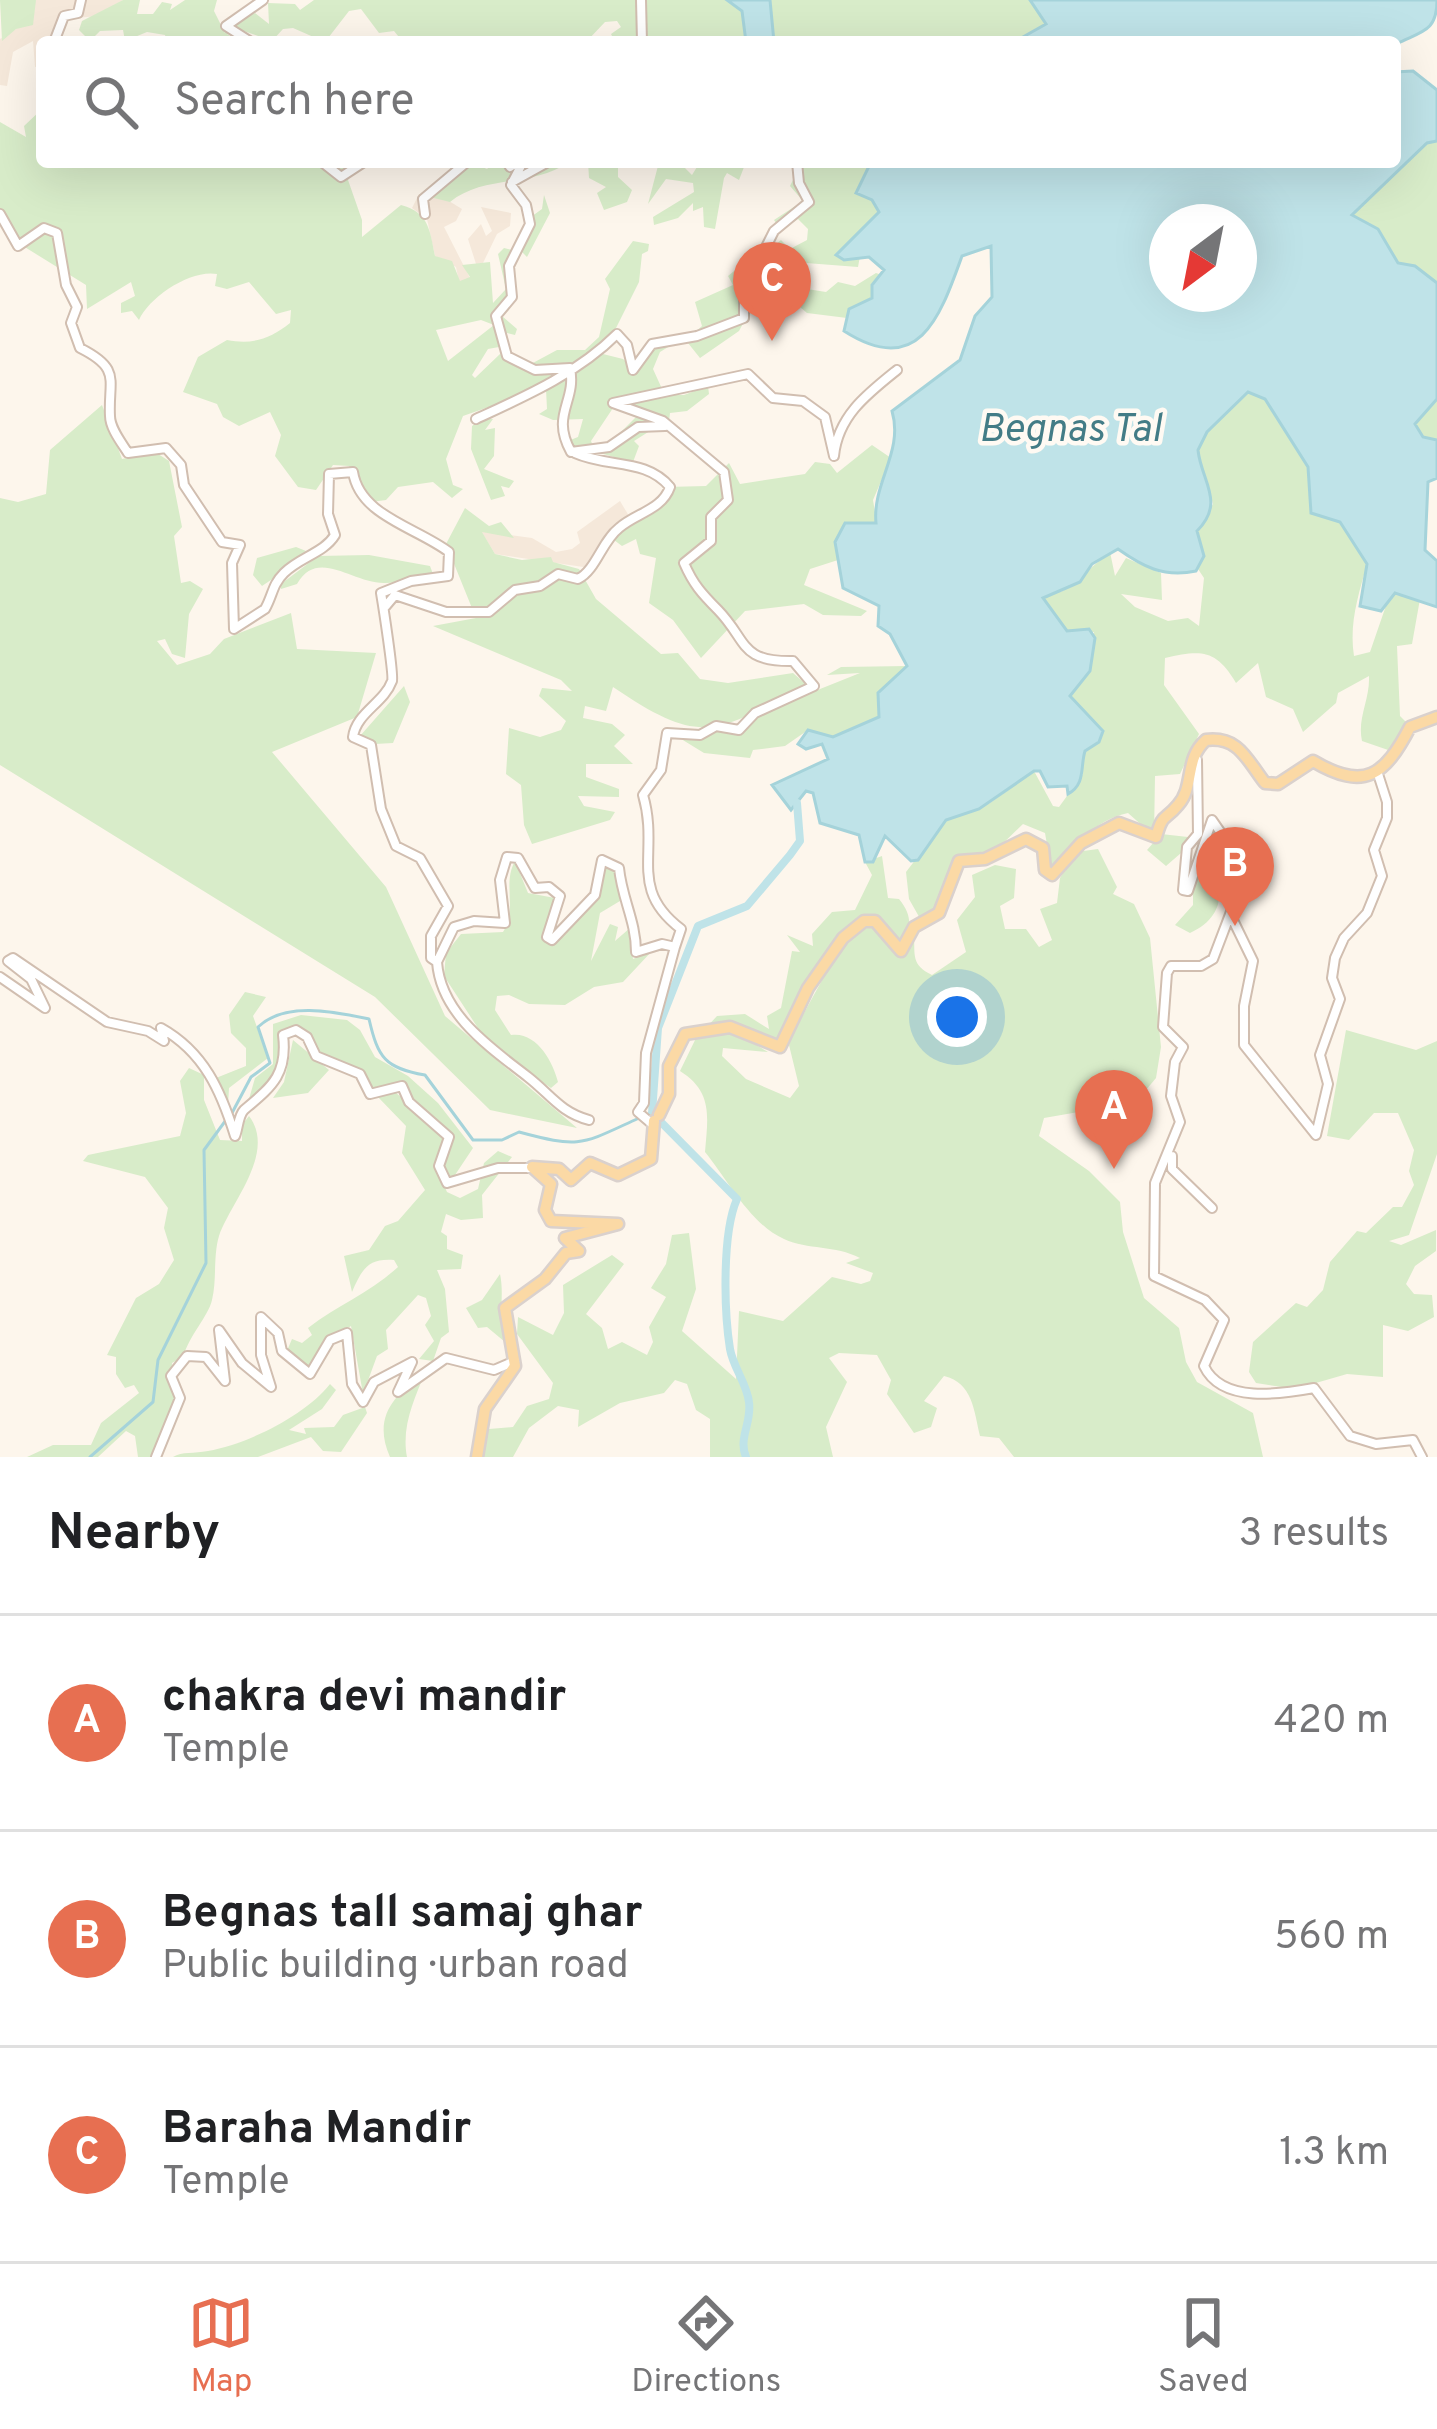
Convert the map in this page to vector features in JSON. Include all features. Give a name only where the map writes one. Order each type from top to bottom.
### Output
[{"type":"main road","points":[[531,1168],[559,1169],[571,1180],[590,1163],[618,1175],[651,1159],[655,1120],[669,1094],[669,1066],[685,1034],[730,1028],[780,1047],[808,988],[843,938],[864,921],[885,928],[902,952],[914,927],[939,914],[959,861],[985,859],[1026,839],[1042,848],[1045,870],[1052,875],[1081,843],[1119,823],[1156,836],[1160,817],[1182,800],[1192,756],[1212,739],[1238,746],[1265,783],[1279,784],[1313,761],[1335,775],[1378,774],[1410,727],[1437,718]]},
{"type":"main road","points":[[477,1457],[485,1409],[516,1360],[505,1308],[545,1279],[566,1253],[579,1251],[565,1238],[618,1225],[550,1221],[545,1203],[551,1184],[531,1168]]},
{"type":"street","points":[[56,36],[64,16],[78,13],[81,0]]},
{"type":"street","points":[[242,36],[226,26],[263,0]]},
{"type":"street","points":[[641,0],[642,36]]},
{"type":"street","points":[[330,168],[341,177],[355,168]]},
{"type":"street","points":[[425,214],[422,199],[459,168]]},
{"type":"street","points":[[518,168],[512,183],[530,224],[508,266],[513,294],[496,314],[498,330],[515,362],[535,370],[570,368]]},
{"type":"street","points":[[512,183],[538,168]]},
{"type":"street","points":[[476,418],[521,400],[597,356],[616,334],[627,345],[633,370],[652,344],[697,336],[744,318],[744,266],[760,259],[774,231],[809,202],[799,168]]},
{"type":"street","points":[[0,214],[18,246],[44,228],[57,232],[66,285],[77,307],[71,323],[80,348],[101,358],[109,374],[114,394],[110,422],[128,453],[166,448],[222,542],[240,545],[232,563],[234,629],[265,609],[272,587],[292,566],[331,543],[335,535],[328,514],[328,474],[353,472],[357,494],[370,506],[449,552],[448,576],[382,593],[382,624],[395,673],[390,686],[355,725],[353,737],[371,745],[381,809],[396,845],[420,858],[448,906],[431,936],[438,981],[486,1050],[527,1076],[563,1112],[590,1120]]},
{"type":"street","points":[[384,608],[395,595],[446,612],[489,613],[514,590],[540,586],[558,574],[578,579],[586,575],[616,530],[666,498],[670,487],[657,474],[568,449],[560,420],[573,383],[570,368]]},
{"type":"street","points":[[655,1120],[638,1112],[644,1103],[651,1031],[681,929],[666,920],[648,895],[652,840],[643,795],[661,770],[667,733],[700,735],[716,726],[739,730],[755,713],[814,686],[793,661],[762,659],[745,650],[721,612],[694,587],[684,563],[711,541],[711,517],[723,507],[728,491],[724,472],[671,426],[613,403],[748,374],[773,398],[803,401],[825,417],[834,456],[838,431],[851,411],[897,370]]},
{"type":"street","points":[[575,453],[609,447],[638,427],[671,426]]},
{"type":"street","points":[[1212,739],[1198,757],[1198,834],[1187,847],[1183,890],[1188,891],[1212,820],[1230,846],[1256,853],[1256,875],[1238,896],[1213,958],[1201,966],[1171,966],[1167,973],[1163,1027],[1183,1047],[1174,1062],[1172,1096],[1180,1122],[1155,1183],[1154,1276],[1204,1300],[1224,1319],[1204,1366],[1209,1376],[1245,1392],[1314,1388],[1350,1436],[1376,1444],[1413,1440],[1423,1457]]},
{"type":"street","points":[[1232,916],[1253,961],[1244,1045],[1316,1136],[1328,1084],[1320,1055],[1340,999],[1332,978],[1335,958],[1344,938],[1367,913],[1382,876],[1374,850],[1387,818],[1387,802],[1378,774]]},
{"type":"street","points":[[436,962],[454,927],[474,921],[505,923],[500,880],[507,857],[514,854],[535,888],[549,887],[560,896],[547,937],[552,940],[595,895],[602,860],[619,868],[623,904],[635,921],[636,952],[662,944],[675,947]]},
{"type":"street","points":[[0,977],[45,1008],[31,979],[8,961],[13,958],[119,1028],[148,1031],[164,1041],[161,1028],[170,1033],[211,1066],[235,1136],[240,1114],[278,1080],[285,1061],[284,1034],[296,1030],[316,1056],[360,1074],[370,1094],[402,1086],[409,1102],[449,1137],[440,1166],[446,1183],[498,1168],[531,1168]]},
{"type":"street","points":[[1173,1137],[1172,1169],[1212,1208]]},
{"type":"street","points":[[156,1457],[180,1396],[171,1376],[187,1356],[206,1357],[225,1381],[218,1330],[242,1363],[271,1387],[261,1355],[260,1317],[278,1334],[282,1351],[310,1374],[333,1336],[347,1333],[352,1384],[363,1402],[374,1382],[412,1362],[398,1392],[446,1358],[494,1370],[516,1360]]},
{"type":"shaded area","points":[[36,0],[123,0],[100,16],[59,19],[55,36],[36,36],[36,67],[33,41],[13,52],[7,86],[0,85],[0,39],[16,29]]},
{"type":"shaded area","points":[[419,194],[444,198],[462,209],[456,221],[444,227],[470,278],[459,282],[456,267],[435,256],[427,219],[412,208]]},
{"type":"shaded area","points":[[481,207],[511,213],[510,226],[497,234],[483,263],[476,264],[468,239],[481,224],[486,236],[492,231]]},
{"type":"shaded area","points":[[620,501],[629,516],[597,569],[495,554],[481,531],[532,538],[556,552],[572,549],[580,543],[577,532]]},
{"type":"green space","points":[[0,0],[36,0],[33,25],[16,29],[2,41]]},
{"type":"green space","points":[[123,0],[140,0],[137,14],[153,14],[162,2],[172,4],[170,10],[185,0],[217,0],[214,11],[225,33],[229,24],[255,13],[269,24],[268,3],[295,4],[300,10],[314,0],[727,0],[742,11],[748,36],[612,36],[621,27],[617,21],[605,22],[592,36],[398,36],[394,31],[379,33],[361,9],[349,11],[330,36],[311,36],[293,28],[277,36],[241,30],[227,34],[230,36],[147,32],[124,36],[123,30],[85,36],[79,30],[82,21]]},
{"type":"green space","points":[[770,0],[1030,0],[1047,24],[1025,36],[773,36]]},
{"type":"green space","points":[[36,115],[36,168],[355,168],[348,180],[362,220],[362,237],[401,205],[410,208],[427,224],[435,256],[452,261],[460,281],[470,277],[462,265],[490,262],[493,303],[506,289],[498,254],[504,248],[512,250],[517,239],[520,243],[528,219],[542,209],[544,195],[550,213],[527,257],[522,252],[512,267],[517,293],[502,316],[517,329],[515,335],[507,333],[499,347],[488,349],[472,375],[475,378],[500,354],[529,370],[563,368],[520,396],[463,416],[446,459],[453,485],[463,489],[452,498],[433,482],[398,487],[386,500],[371,502],[361,496],[349,466],[333,465],[316,490],[298,487],[275,456],[281,435],[270,412],[239,426],[223,417],[217,404],[183,392],[198,357],[227,340],[253,341],[275,333],[290,323],[291,310],[276,314],[249,282],[227,289],[215,286],[217,274],[195,276],[172,286],[139,320],[132,311],[121,313],[121,303],[135,296],[131,282],[87,309],[86,285],[15,241],[11,243],[10,231],[0,221],[0,122],[26,137],[24,126]],"holes":[[[481,320],[494,325],[448,361],[436,330]]]},
{"type":"green space","points":[[1437,141],[1434,284],[1425,273],[1398,263],[1378,229],[1352,215],[1427,143]]},
{"type":"green space","points":[[468,168],[558,168],[478,188],[450,202],[422,195]]},
{"type":"green space","points":[[588,168],[618,168],[618,177],[632,190],[627,202],[604,210],[597,193],[606,187],[589,178]]},
{"type":"green space","points":[[657,168],[685,168],[692,175],[696,168],[744,168],[739,180],[727,173],[724,178],[715,229],[704,227],[703,207],[693,211],[693,203],[678,218],[654,225],[653,217],[694,192],[693,183],[666,179],[648,204]]},
{"type":"green space","points":[[799,168],[871,168],[872,199],[880,212],[844,260],[860,256],[858,267],[767,260],[769,250],[781,240],[790,249],[807,240],[808,229],[798,219],[781,230],[774,220],[803,201],[790,186]]},
{"type":"green space","points":[[633,241],[649,244],[648,251],[642,254],[639,282],[603,354],[623,359],[638,372],[644,345],[681,333],[693,334],[702,326],[695,302],[733,285],[728,276],[739,267],[740,297],[748,314],[739,331],[700,358],[688,343],[678,341],[660,352],[653,369],[663,391],[658,395],[684,395],[708,386],[709,394],[687,411],[670,413],[668,430],[653,429],[634,441],[639,446],[633,462],[616,463],[614,457],[600,453],[640,413],[617,402],[591,441],[593,446],[574,450],[568,441],[578,437],[583,419],[553,420],[539,414],[547,409],[546,389],[574,367],[531,364],[557,350],[585,350],[599,337],[610,289],[605,279]]},
{"type":"green space","points":[[876,273],[882,275],[872,298],[849,309],[847,318],[807,313],[794,302],[798,294],[788,286],[826,292],[838,282],[855,286]]},
{"type":"green space","points":[[1248,392],[1265,399],[1308,467],[1311,513],[1340,522],[1367,565],[1354,621],[1354,656],[1370,652],[1390,594],[1420,599],[1412,644],[1397,646],[1400,716],[1406,722],[1391,751],[1362,741],[1369,676],[1338,693],[1336,703],[1303,732],[1293,709],[1266,697],[1258,663],[1236,683],[1222,664],[1206,655],[1165,658],[1164,685],[1199,734],[1180,774],[1155,776],[1154,836],[1128,813],[1116,816],[1084,836],[1052,874],[1045,833],[1023,824],[992,854],[956,858],[939,911],[922,922],[909,899],[906,872],[946,820],[990,803],[1034,771],[1053,806],[1059,807],[1083,774],[1083,754],[1103,731],[1071,699],[1075,685],[1089,673],[1094,632],[1067,631],[1042,598],[1063,591],[1110,552],[1115,576],[1126,558],[1161,573],[1162,600],[1121,594],[1135,607],[1168,621],[1188,618],[1199,626],[1204,578],[1198,569],[1203,559],[1196,534],[1213,504],[1198,450],[1207,432]]},
{"type":"green space","points":[[1437,399],[1437,440],[1423,437],[1415,424]]},
{"type":"green space","points":[[102,405],[122,459],[155,452],[169,461],[182,527],[174,536],[181,583],[190,581],[203,589],[189,614],[185,658],[172,654],[165,639],[157,641],[177,665],[210,654],[224,639],[291,613],[297,649],[376,653],[357,717],[272,752],[386,887],[445,1016],[577,1128],[490,1110],[375,997],[0,765],[0,498],[18,502],[46,494],[50,450]]},
{"type":"green space","points":[[483,418],[493,419],[485,430],[495,428],[494,456],[484,469],[514,481],[509,488],[501,486],[505,496],[491,500],[471,449],[472,426]]},
{"type":"green space","points":[[872,445],[891,458],[873,500],[877,524],[835,542],[838,560],[810,569],[804,585],[867,611],[861,616],[823,615],[804,604],[745,611],[701,658],[673,620],[649,603],[656,558],[640,554],[636,539],[622,546],[614,540],[629,516],[663,497],[666,487],[706,486],[729,463],[740,484],[805,474],[815,462],[830,464],[837,473]]},
{"type":"green space","points":[[465,508],[489,526],[501,522],[514,538],[482,532],[495,554],[522,560],[551,557],[553,562],[579,569],[596,599],[661,654],[678,653],[700,679],[728,683],[793,673],[807,685],[751,714],[710,727],[669,719],[613,687],[606,711],[585,706],[583,718],[612,724],[625,735],[614,746],[633,764],[586,764],[586,777],[619,789],[619,797],[578,796],[584,806],[615,812],[610,820],[532,844],[524,825],[521,785],[506,774],[509,728],[540,737],[561,730],[566,721],[539,696],[542,688],[572,691],[561,680],[433,626],[476,618],[446,544]]},
{"type":"green space","points":[[296,547],[311,553],[262,586],[253,575],[257,558]]},
{"type":"green space","points":[[369,555],[430,566],[433,574],[385,583],[315,568],[297,584],[281,589],[281,584],[318,556]]},
{"type":"green space","points":[[907,666],[878,693],[879,717],[833,737],[808,730],[785,746],[753,750],[750,758],[704,753],[673,734],[697,740],[719,728],[739,734],[760,713],[860,673],[827,675],[841,667]]},
{"type":"green space","points":[[404,686],[410,702],[393,743],[375,744],[360,736]]},
{"type":"green space","points":[[1161,834],[1188,837],[1181,853],[1166,866],[1147,850]]},
{"type":"green space","points":[[1098,849],[1117,887],[1113,894],[1134,904],[1150,938],[1161,1047],[1156,1078],[1136,1102],[1044,1118],[1039,1136],[1089,1171],[1120,1202],[1123,1232],[1144,1298],[1179,1328],[1186,1362],[1197,1382],[1253,1413],[1263,1457],[1014,1457],[999,1438],[980,1436],[967,1391],[944,1376],[924,1401],[937,1408],[931,1427],[914,1433],[887,1394],[891,1380],[877,1355],[839,1353],[829,1358],[847,1382],[826,1427],[833,1457],[710,1457],[710,1419],[696,1410],[687,1384],[675,1380],[664,1393],[620,1403],[578,1427],[579,1410],[558,1406],[529,1428],[513,1457],[480,1457],[489,1429],[513,1427],[527,1406],[549,1399],[553,1383],[517,1334],[518,1317],[553,1335],[564,1313],[563,1285],[612,1255],[624,1264],[586,1314],[602,1328],[608,1349],[622,1342],[647,1355],[653,1342],[649,1327],[666,1297],[651,1288],[666,1264],[672,1235],[689,1233],[696,1289],[682,1331],[736,1379],[739,1311],[783,1321],[832,1277],[861,1284],[870,1281],[873,1273],[846,1263],[860,1258],[793,1242],[772,1232],[750,1212],[705,1152],[703,1096],[680,1071],[697,1036],[733,1031],[768,1052],[723,1048],[722,1056],[746,1079],[790,1098],[799,1086],[789,1045],[794,1031],[842,944],[867,922],[881,927],[897,955],[907,951],[914,935],[917,963],[932,975],[966,952],[957,920],[975,897],[972,875],[995,865],[1016,869],[1014,898],[1000,906],[1005,929],[1026,929],[1039,947],[1052,940],[1040,909],[1057,903],[1060,878],[1076,852]]},
{"type":"green space","points":[[1206,851],[1219,896],[1212,916],[1190,933],[1175,925],[1193,905],[1193,887]]},
{"type":"green space","points":[[882,856],[888,898],[899,899],[909,917],[903,947],[873,916],[837,939],[776,1048],[754,1035],[704,1030],[717,1016],[745,1014],[769,1029],[767,1016],[781,1008],[792,951],[800,952],[787,935],[813,946],[812,934],[832,912],[855,910],[872,875],[865,862]]},
{"type":"green space","points":[[515,861],[528,893],[555,898],[545,939],[553,944],[600,892],[605,862],[616,869],[620,901],[600,913],[591,961],[610,924],[618,927],[615,941],[630,928],[633,959],[652,951],[623,982],[594,987],[565,1005],[529,1004],[509,995],[497,996],[495,1010],[511,1035],[528,1038],[548,1057],[558,1082],[551,1088],[489,1045],[444,976],[446,953],[461,934],[503,932]]},
{"type":"green space","points":[[245,992],[266,997],[253,1016],[268,1058],[229,1088],[228,1106],[221,1102],[216,1078],[246,1066],[246,1048],[231,1033],[229,1015]]},
{"type":"green space","points":[[301,1015],[347,1020],[360,1030],[375,1057],[408,1076],[438,1103],[473,1148],[451,1181],[442,1169],[453,1137],[413,1104],[403,1084],[367,1088],[364,1079],[319,1054],[306,1031],[284,1028],[276,1078],[247,1106],[255,1078],[273,1064],[273,1024]]},
{"type":"green space","points":[[1346,1030],[1416,1050],[1437,1041],[1437,1154],[1409,1235],[1389,1241],[1401,1245],[1436,1230],[1436,1251],[1415,1266],[1406,1284],[1414,1294],[1432,1295],[1434,1317],[1408,1331],[1383,1325],[1383,1377],[1347,1374],[1295,1389],[1256,1383],[1249,1372],[1253,1342],[1296,1303],[1307,1307],[1323,1290],[1330,1262],[1357,1231],[1366,1233],[1393,1207],[1402,1207],[1414,1185],[1409,1171],[1414,1150],[1398,1113],[1374,1113],[1349,1140],[1327,1136]]},
{"type":"green space","points":[[293,1040],[329,1070],[308,1093],[273,1098],[284,1082]]},
{"type":"green space","points":[[189,1068],[204,1075],[204,1100],[220,1140],[242,1141],[242,1125],[249,1116],[258,1146],[249,1178],[219,1236],[210,1306],[183,1357],[172,1363],[177,1399],[150,1457],[138,1457],[135,1436],[126,1431],[98,1457],[27,1457],[53,1445],[91,1445],[101,1423],[139,1393],[134,1385],[125,1388],[116,1374],[116,1357],[107,1355],[136,1298],[159,1284],[174,1260],[164,1228],[168,1208],[145,1177],[83,1161],[88,1155],[180,1136],[186,1113],[180,1081]]},
{"type":"green space","points":[[394,1091],[445,1136],[437,1169],[447,1192],[460,1198],[478,1189],[484,1163],[498,1151],[512,1157],[482,1195],[483,1218],[461,1220],[446,1214],[441,1232],[447,1236],[447,1249],[463,1255],[461,1269],[437,1270],[445,1289],[449,1332],[441,1338],[433,1361],[419,1359],[434,1341],[425,1325],[431,1316],[426,1298],[418,1295],[386,1330],[388,1349],[377,1356],[363,1394],[351,1326],[326,1342],[311,1371],[286,1353],[292,1339],[302,1343],[312,1335],[308,1328],[398,1267],[394,1260],[372,1263],[352,1292],[344,1256],[369,1250],[385,1226],[398,1221],[425,1190],[402,1153],[406,1126],[377,1096]]},
{"type":"green space","points":[[500,1274],[505,1342],[487,1327],[478,1328],[466,1308],[482,1300]]},
{"type":"green space","points":[[424,1375],[407,1423],[407,1457],[390,1457],[384,1431],[389,1409]]},
{"type":"green space","points":[[330,1384],[336,1390],[322,1409],[289,1430],[306,1434],[304,1428],[334,1427],[343,1415],[365,1407],[367,1413],[341,1452],[323,1451],[311,1437],[258,1457],[173,1457],[258,1435],[306,1407]]},
{"type":"water","points":[[727,0],[770,0],[773,36],[745,36],[742,11]]},
{"type":"water","points":[[1030,0],[1437,0],[1431,25],[1401,42],[1401,36],[1025,36],[1046,24]]},
{"type":"water","name":"Begnas Tal","points":[[1413,71],[1437,90],[1437,141],[1427,143],[1401,168],[1401,72]]},
{"type":"water","name":"Begnas Tal","points":[[868,168],[1401,168],[1352,215],[1378,229],[1398,263],[1415,266],[1437,283],[1437,399],[1415,424],[1423,437],[1437,440],[1437,478],[1428,482],[1425,550],[1437,561],[1437,607],[1395,593],[1381,611],[1360,606],[1367,564],[1340,522],[1311,513],[1308,467],[1265,399],[1248,392],[1207,432],[1198,450],[1211,501],[1197,531],[1204,556],[1196,571],[1154,569],[1118,549],[1092,564],[1080,582],[1043,598],[1067,631],[1089,629],[1095,638],[1090,671],[1070,696],[1103,731],[1099,742],[1085,751],[1074,790],[1068,794],[1067,786],[1048,787],[1040,771],[1034,771],[979,809],[946,820],[918,860],[911,861],[885,836],[873,862],[865,862],[859,835],[820,823],[813,793],[806,791],[791,810],[772,785],[828,759],[822,744],[806,749],[798,744],[808,730],[833,737],[879,717],[878,693],[907,666],[890,634],[878,626],[879,606],[843,588],[835,542],[845,523],[876,523],[878,494],[894,440],[892,411],[960,360],[975,316],[992,297],[991,246],[962,256],[935,319],[908,344],[891,348],[870,344],[844,331],[849,309],[872,298],[872,285],[884,270],[869,257],[844,260],[836,255],[879,212],[872,200],[856,193]]},
{"type":"waterway","points":[[746,1457],[749,1402],[730,1349],[726,1294],[729,1231],[737,1199],[652,1113],[658,1028],[698,926],[747,906],[800,841],[797,803]]},
{"type":"waterway","points":[[232,1113],[251,1077],[270,1063],[258,1027],[282,1014],[311,1011],[369,1019],[385,1059],[425,1075],[473,1140],[502,1140],[519,1132],[581,1141],[639,1118]]},
{"type":"waterway","points":[[90,1457],[153,1402],[158,1360],[206,1263],[204,1150],[226,1120]]},
{"type":"place","name":"Baraha Mandir","points":[[772,341]]},
{"type":"place","name":"Begnas tall samaj ghar","points":[[1235,926]]},
{"type":"place","name":"chakra devi mandir","points":[[1114,1169]]}]
